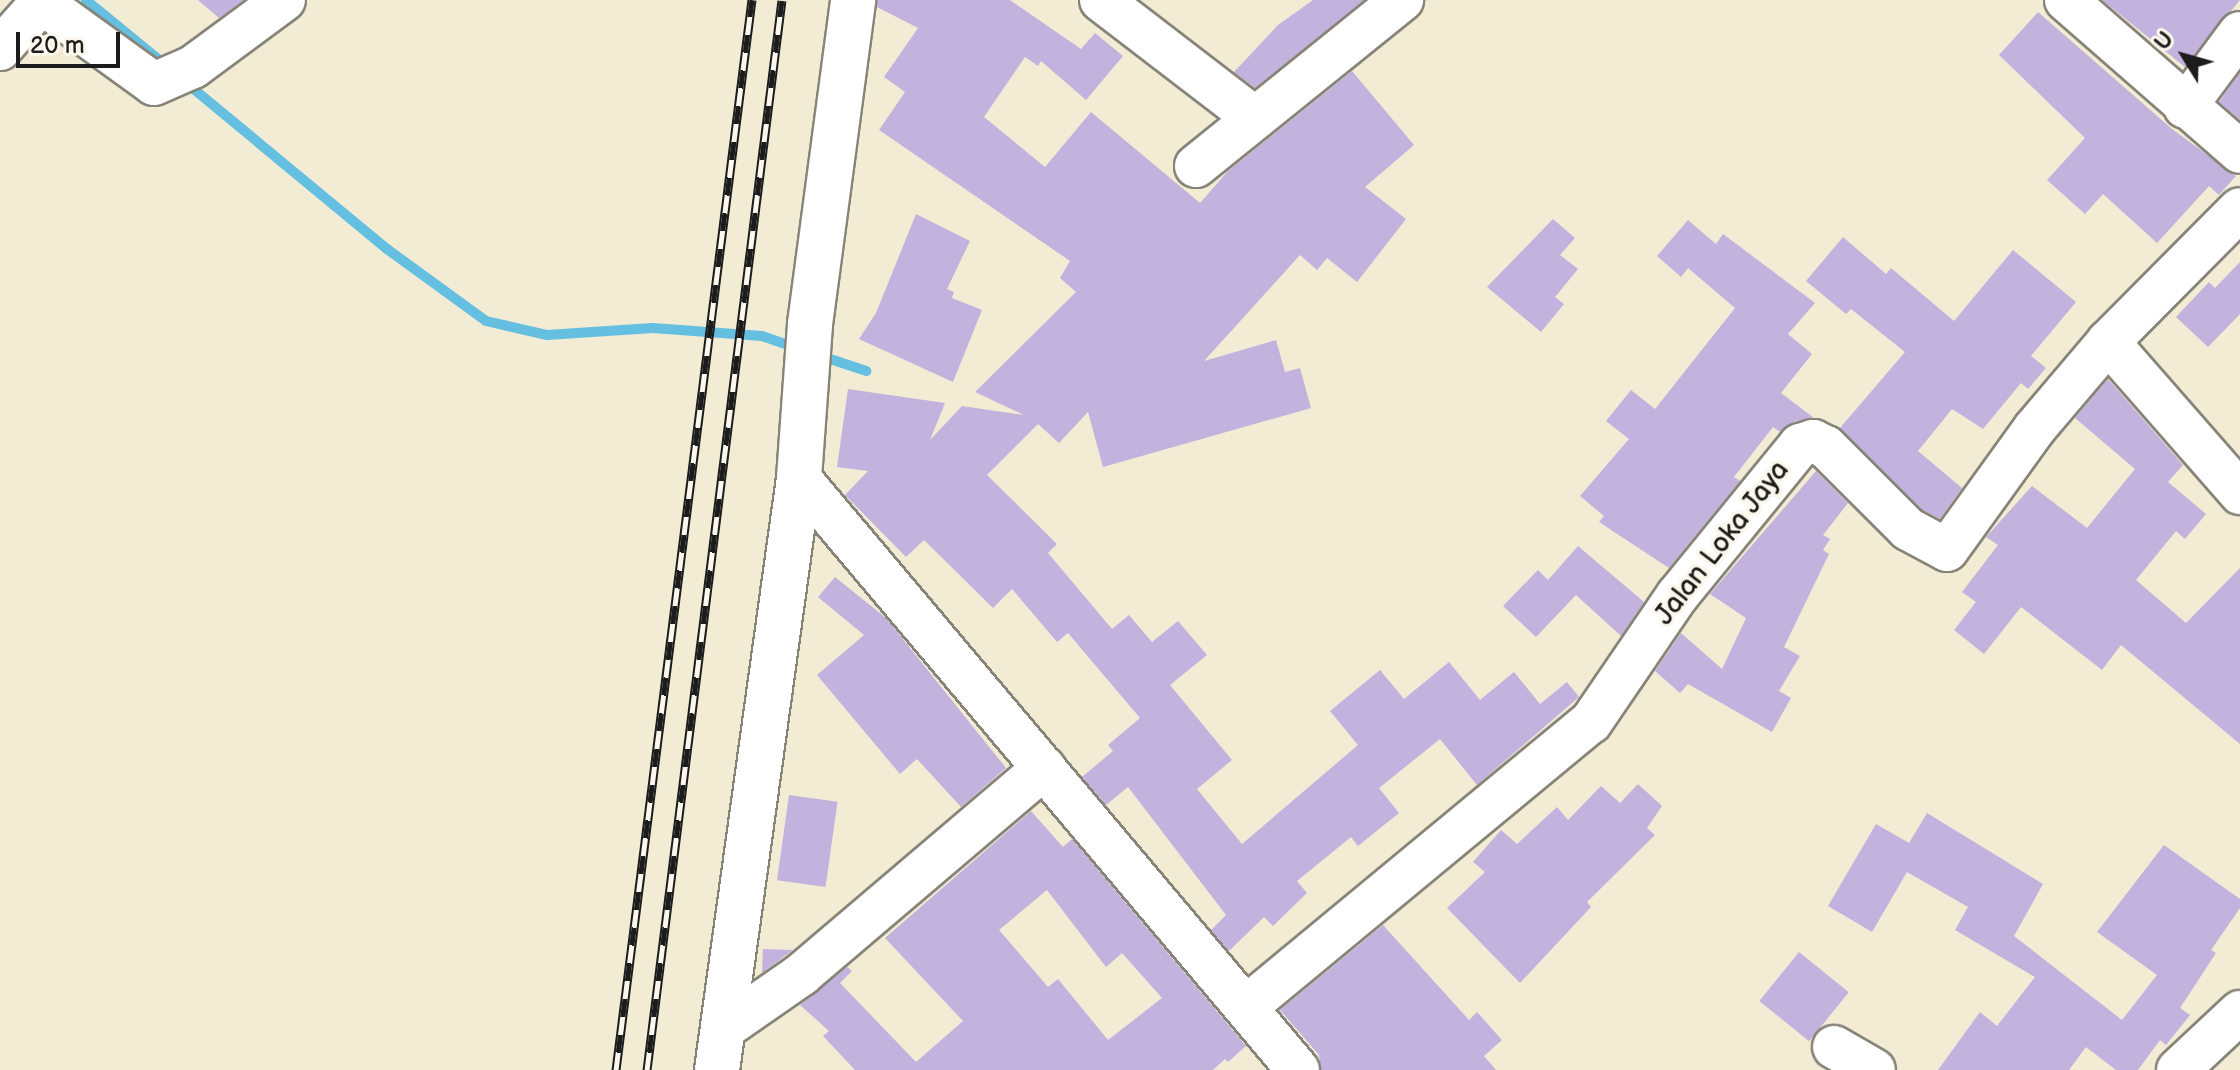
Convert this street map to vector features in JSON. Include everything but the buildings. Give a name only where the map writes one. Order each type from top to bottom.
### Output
[{"type":"main road","points":[[720,1049],[799,478],[810,324],[853,0]]},
{"type":"street","points":[[0,49],[40,1],[154,84],[180,74],[284,0]]},
{"type":"street","points":[[1101,0],[1255,118]]},
{"type":"street","points":[[1196,166],[1402,0]]},
{"type":"street","points":[[2066,0],[2240,152]]},
{"type":"street","points":[[2185,107],[2240,33]]},
{"type":"street","name":"Jalan Loka Jaya","points":[[1246,1007],[1591,722],[1677,596],[1800,445],[1813,441],[1826,447],[1908,529],[1947,550],[2035,428],[2108,342],[2240,209]]},
{"type":"street","points":[[2108,342],[2240,493]]},
{"type":"street","points":[[799,478],[1246,1007],[1289,1067]]},
{"type":"street","points":[[720,1049],[802,974],[1044,768]]},
{"type":"street","points":[[2178,1070],[2240,1012]]},
{"type":"street","points":[[1834,1047],[1874,1070]]},
{"type":"waterway","points":[[86,0],[169,68]]},
{"type":"waterway","points":[[184,81],[387,249],[486,321],[547,335],[653,328],[762,336],[799,349]]},
{"type":"waterway","points":[[818,355],[866,371]]},
{"type":"railway","points":[[616,1070],[752,0]]},
{"type":"railway","points":[[647,1070],[782,0]]}]
